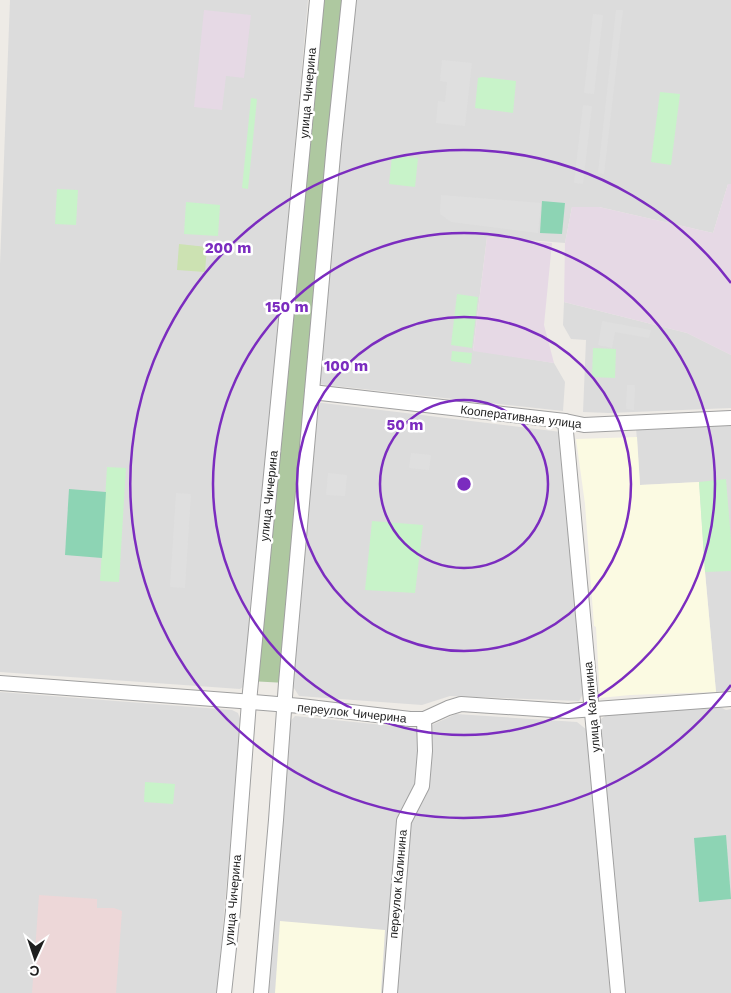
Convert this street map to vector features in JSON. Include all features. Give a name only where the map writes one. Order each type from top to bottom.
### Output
[{"type":"street","name":"улица Чичерина","points":[[224,993],[233,912],[248,702],[317,0]]},
{"type":"street","points":[[261,993],[276,830],[284,705],[334,144],[349,0]]},
{"type":"street","name":"Кооперативная улица","points":[[312,392],[565,421],[584,426],[731,418]]},
{"type":"street","name":"улица Калинина","points":[[565,421],[618,993]]},
{"type":"street","name":"переулок Чичерина","points":[[0,683],[284,705],[410,720],[424,719],[461,704],[568,711],[731,698]]},
{"type":"street","name":"переулок Калинина","points":[[390,993],[404,821],[422,786],[424,719]]},
{"type":"shaded area","points":[[10,0],[308,0],[246,685],[240,689],[0,672],[0,264]]},
{"type":"shaded area","points":[[355,0],[731,0],[731,184],[728,184],[713,233],[599,207],[572,207],[565,243],[487,237],[473,350],[554,363],[565,382],[563,411],[317,384]]},
{"type":"shaded area","points":[[204,10],[251,15],[244,78],[226,76],[222,110],[194,107]]},
{"type":"shaded area","points":[[616,10],[623,10],[604,174],[598,173]]},
{"type":"shaded area","points":[[593,14],[603,15],[594,94],[584,93]]},
{"type":"shaded area","points":[[442,60],[472,63],[465,126],[436,123],[438,101],[445,102],[447,82],[440,81]]},
{"type":"shaded area","points":[[583,105],[592,106],[583,184],[574,183]]},
{"type":"shaded area","points":[[728,184],[731,184],[731,355],[687,333],[564,302],[565,243],[572,207],[599,207],[713,233]]},
{"type":"shaded area","points":[[441,195],[541,203],[538,233],[451,222],[440,214]]},
{"type":"shaded area","points":[[487,237],[552,243],[544,325],[554,363],[473,351]]},
{"type":"shaded area","points":[[564,302],[687,333],[731,355],[731,408],[609,413],[583,412],[586,340],[571,339],[563,325]]},
{"type":"shaded area","points":[[602,321],[651,330],[649,338],[615,332],[612,348],[598,345]]},
{"type":"shaded area","points":[[627,385],[635,385],[634,410],[626,409]]},
{"type":"shaded area","points":[[315,402],[561,432],[584,692],[579,701],[450,696],[422,705],[299,696],[292,685]]},
{"type":"shaded area","points":[[731,422],[731,690],[716,692],[699,482],[640,485],[636,427]]},
{"type":"shaded area","points":[[637,437],[640,485],[699,482],[716,692],[600,698],[585,504],[576,439]]},
{"type":"shaded area","points":[[411,453],[431,455],[429,470],[409,468]]},
{"type":"shaded area","points":[[328,473],[347,475],[345,496],[326,495]]},
{"type":"shaded area","points":[[176,493],[191,494],[185,588],[170,587]]},
{"type":"shaded area","points":[[0,692],[232,710],[238,713],[241,722],[217,993],[0,993]]},
{"type":"shaded area","points":[[718,706],[726,710],[731,709],[731,993],[624,993],[599,728],[601,719],[608,714]]},
{"type":"shaded area","points":[[456,714],[577,722],[587,730],[610,993],[268,993],[288,724],[295,716],[423,729]]},
{"type":"shaded area","points":[[39,895],[97,899],[97,908],[114,908],[122,911],[116,993],[32,993]]},
{"type":"shaded area","points":[[280,921],[385,930],[381,993],[275,993]]},
{"type":"green space","points":[[317,0],[349,0],[286,683],[251,681]]},
{"type":"green space","points":[[478,78],[516,81],[513,113],[475,108]]},
{"type":"green space","points":[[660,92],[680,94],[671,165],[651,162]]},
{"type":"green space","points":[[251,98],[257,99],[248,189],[242,188]]},
{"type":"green space","points":[[392,156],[418,158],[415,187],[389,184]]},
{"type":"green space","points":[[57,189],[78,190],[76,225],[55,224]]},
{"type":"green space","points":[[542,201],[565,203],[562,234],[540,233]]},
{"type":"green space","points":[[186,202],[220,205],[218,236],[184,234]]},
{"type":"green space","points":[[179,244],[207,247],[205,272],[177,270]]},
{"type":"green space","points":[[457,294],[478,297],[472,348],[451,345]]},
{"type":"green space","points":[[593,348],[616,349],[615,378],[592,377]]},
{"type":"green space","points":[[452,351],[472,353],[471,364],[451,361]]},
{"type":"green space","points":[[107,467],[126,468],[119,582],[100,581]]},
{"type":"green space","points":[[726,479],[731,540],[731,571],[705,572],[699,482]]},
{"type":"green space","points":[[69,489],[106,492],[102,558],[65,555]]},
{"type":"green space","points":[[372,521],[423,525],[415,593],[365,590]]},
{"type":"green space","points":[[145,782],[175,784],[173,804],[144,802]]},
{"type":"green space","points":[[726,835],[731,899],[699,902],[694,838]]}]
